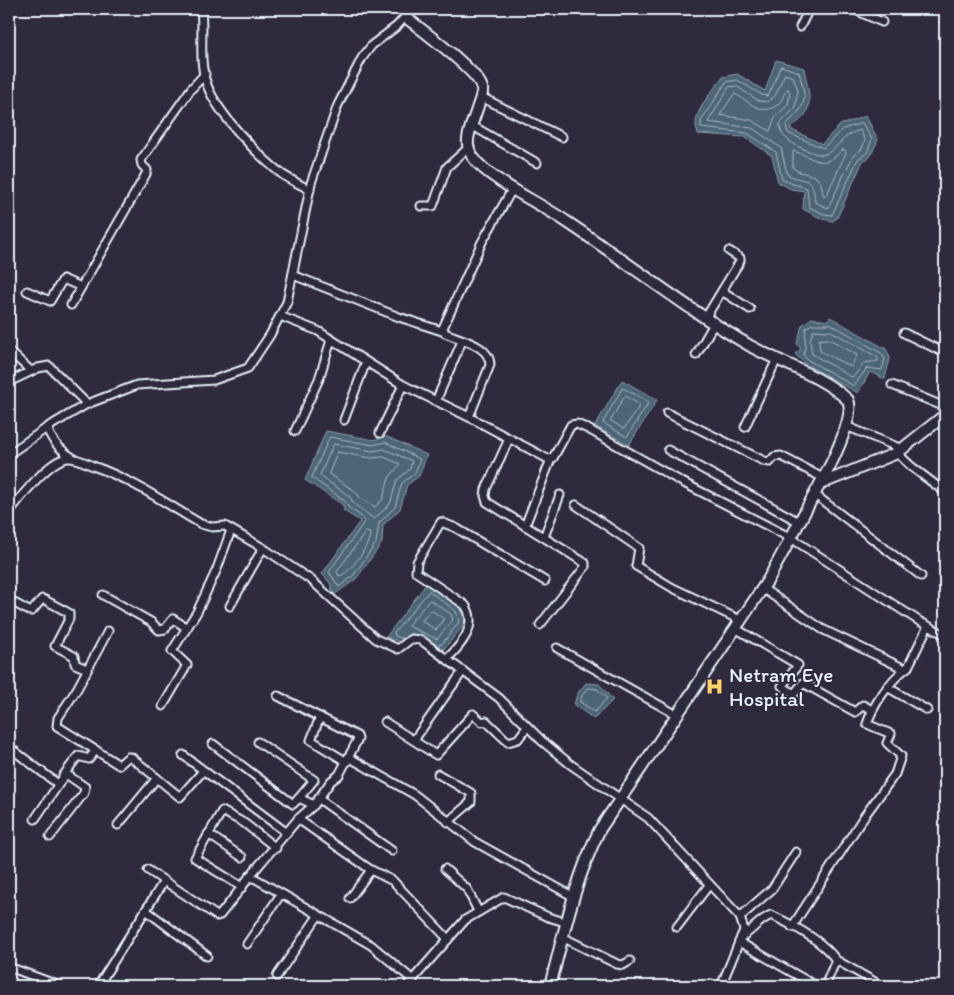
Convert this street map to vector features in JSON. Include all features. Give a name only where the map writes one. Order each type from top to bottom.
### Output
[{"type":"street","points":[[201,9],[202,60],[207,85],[224,114],[253,147],[284,175],[310,190]]},
{"type":"street","points":[[800,27],[808,9]]},
{"type":"street","points":[[853,9],[882,22]]},
{"type":"street","points":[[9,454],[51,425],[87,404],[137,385],[214,380],[248,368],[270,335],[286,302],[310,190],[338,106],[362,58],[372,45],[397,26],[407,11],[478,80],[482,87],[481,97],[471,126],[467,150],[472,159],[486,171],[568,222],[710,320],[848,400],[850,412],[846,426],[821,481],[762,588],[600,829],[591,847],[565,922],[550,986]]},
{"type":"street","points":[[71,305],[146,174],[147,170],[142,165],[142,160],[181,102],[205,74]]},
{"type":"street","points":[[481,97],[562,137]]},
{"type":"street","points":[[471,126],[537,163]]},
{"type":"street","points":[[421,206],[433,206],[447,167],[467,150]]},
{"type":"street","points":[[442,331],[482,242],[513,188]]},
{"type":"street","points":[[696,355],[722,292],[740,261],[740,258],[729,251]]},
{"type":"street","points":[[293,275],[442,331],[486,352],[490,357],[490,365],[469,417]]},
{"type":"street","points":[[27,290],[50,301],[63,279],[81,287]]},
{"type":"street","points":[[722,292],[750,309]]},
{"type":"street","points":[[280,316],[318,331],[403,385],[551,459]]},
{"type":"street","points":[[904,333],[945,353]]},
{"type":"street","points":[[295,431],[320,379],[331,340]]},
{"type":"street","points":[[436,401],[462,340]]},
{"type":"street","points":[[9,351],[31,371]]},
{"type":"street","points":[[745,427],[777,359]]},
{"type":"street","points":[[344,420],[366,362]]},
{"type":"street","points":[[15,379],[45,365],[49,366],[87,404]]},
{"type":"street","points":[[892,384],[945,407]]},
{"type":"street","points":[[380,433],[403,385]]},
{"type":"street","points":[[667,413],[764,461],[770,462],[774,457],[781,456],[821,481]]},
{"type":"street","points":[[821,481],[900,451],[943,421]]},
{"type":"street","points":[[526,526],[551,459],[571,425],[577,424],[682,482],[790,538],[945,635]]},
{"type":"street","points":[[51,425],[48,431],[50,436],[65,454],[124,477],[201,524],[225,526],[263,548],[311,580],[376,639],[398,649],[411,639],[421,640],[499,698],[527,727],[570,764],[648,818],[740,917],[744,930],[722,984],[730,986]]},
{"type":"street","points":[[846,426],[900,451],[912,467],[945,492]]},
{"type":"street","points":[[509,439],[485,496],[492,506],[582,561],[585,567],[540,625]]},
{"type":"street","points":[[668,450],[799,522]]},
{"type":"street","points":[[9,512],[28,488],[56,463],[67,458],[75,459]]},
{"type":"street","points":[[544,537],[560,494]]},
{"type":"street","points":[[814,494],[921,576]]},
{"type":"street","points":[[576,505],[639,548],[636,566],[738,624],[798,665],[782,686],[794,694],[804,683],[855,712],[864,705],[872,710]]},
{"type":"street","points":[[447,659],[463,642],[471,619],[469,611],[465,605],[416,572],[417,562],[441,522],[464,533],[545,581]]},
{"type":"street","points":[[162,706],[187,665],[172,653],[197,612],[217,569],[231,530]]},
{"type":"street","points":[[230,606],[263,548]]},
{"type":"street","points":[[762,588],[822,629],[904,669]]},
{"type":"street","points":[[102,595],[151,622],[159,630],[165,630],[173,619],[187,628]]},
{"type":"street","points":[[9,600],[32,611],[42,599],[69,613],[69,619],[54,646],[74,656],[75,664],[88,669]]},
{"type":"street","points":[[792,927],[863,818],[895,774],[901,756],[887,743],[891,734],[867,724],[872,710],[887,688],[908,667],[928,626]]},
{"type":"street","points":[[108,631],[57,723],[61,729],[119,765],[130,756],[180,797],[203,771]]},
{"type":"street","points":[[557,648],[677,715]]},
{"type":"street","points":[[414,740],[463,671]]},
{"type":"street","points":[[887,688],[927,710]]},
{"type":"street","points":[[148,870],[217,916],[220,915],[298,819],[316,802],[332,781],[339,776],[358,739],[357,736],[278,696]]},
{"type":"street","points":[[385,722],[436,755],[473,714],[482,722],[486,721],[508,742],[518,739],[527,727]]},
{"type":"street","points":[[320,717],[310,740],[415,795],[448,822],[505,860],[574,897]]},
{"type":"street","points":[[213,744],[294,804],[314,780],[258,742]]},
{"type":"street","points":[[9,747],[58,784]]},
{"type":"street","points":[[35,819],[78,756],[89,759],[96,750]]},
{"type":"street","points":[[182,755],[287,833]]},
{"type":"street","points":[[438,774],[471,793],[471,802],[448,822]]},
{"type":"street","points":[[50,837],[86,788],[69,776],[63,776]]},
{"type":"street","points":[[118,825],[157,778]]},
{"type":"street","points":[[299,798],[316,802],[392,851]]},
{"type":"street","points":[[242,887],[196,858],[222,810],[225,810],[276,848]]},
{"type":"street","points":[[298,819],[371,870],[393,881],[448,939]]},
{"type":"street","points":[[208,834],[242,857]]},
{"type":"street","points":[[740,917],[772,889],[796,852]]},
{"type":"street","points":[[444,869],[467,889],[478,911]]},
{"type":"street","points":[[350,898],[371,870]]},
{"type":"street","points":[[249,877],[371,945],[412,984],[465,920],[504,897],[548,917],[565,922]]},
{"type":"street","points":[[98,986],[147,911],[164,881]]},
{"type":"street","points":[[677,927],[709,885]]},
{"type":"street","points":[[247,944],[281,894]]},
{"type":"street","points":[[147,911],[207,956]]},
{"type":"street","points":[[740,940],[750,932],[757,922],[770,915],[829,951],[836,960],[882,986]]},
{"type":"street","points":[[277,976],[318,916]]},
{"type":"street","points":[[562,937],[617,964],[623,965],[630,961]]},
{"type":"street","points":[[740,940],[816,986]]},
{"type":"street","points":[[825,986],[836,960]]},
{"type":"street","points":[[9,967],[60,986]]},
{"type":"water","points":[[776,60],[804,68],[808,86],[808,109],[804,117],[790,129],[822,144],[840,125],[866,116],[878,140],[870,157],[863,161],[837,218],[833,221],[822,219],[803,209],[804,191],[791,189],[778,182],[772,156],[745,137],[698,134],[696,127],[699,112],[723,77],[737,74],[765,91]]},
{"type":"water","points":[[830,317],[886,349],[890,358],[885,379],[870,372],[858,393],[805,364],[795,354],[801,349],[797,344],[802,325],[812,318],[826,321]]},
{"type":"water","points":[[622,380],[657,400],[629,445],[595,426]]},
{"type":"water","points":[[326,431],[374,440],[385,436],[427,455],[419,476],[407,485],[400,509],[383,525],[382,543],[356,579],[334,595],[330,583],[322,574],[360,521],[344,511],[343,505],[305,480]]},
{"type":"water","points":[[427,583],[461,608],[465,624],[444,649],[434,651],[413,639],[405,644],[386,637]]},
{"type":"water","points":[[586,683],[599,684],[613,700],[594,719],[574,705],[577,694]]},
{"type":"place","name":"Netram Eye Hospital","points":[[715,687]]}]
